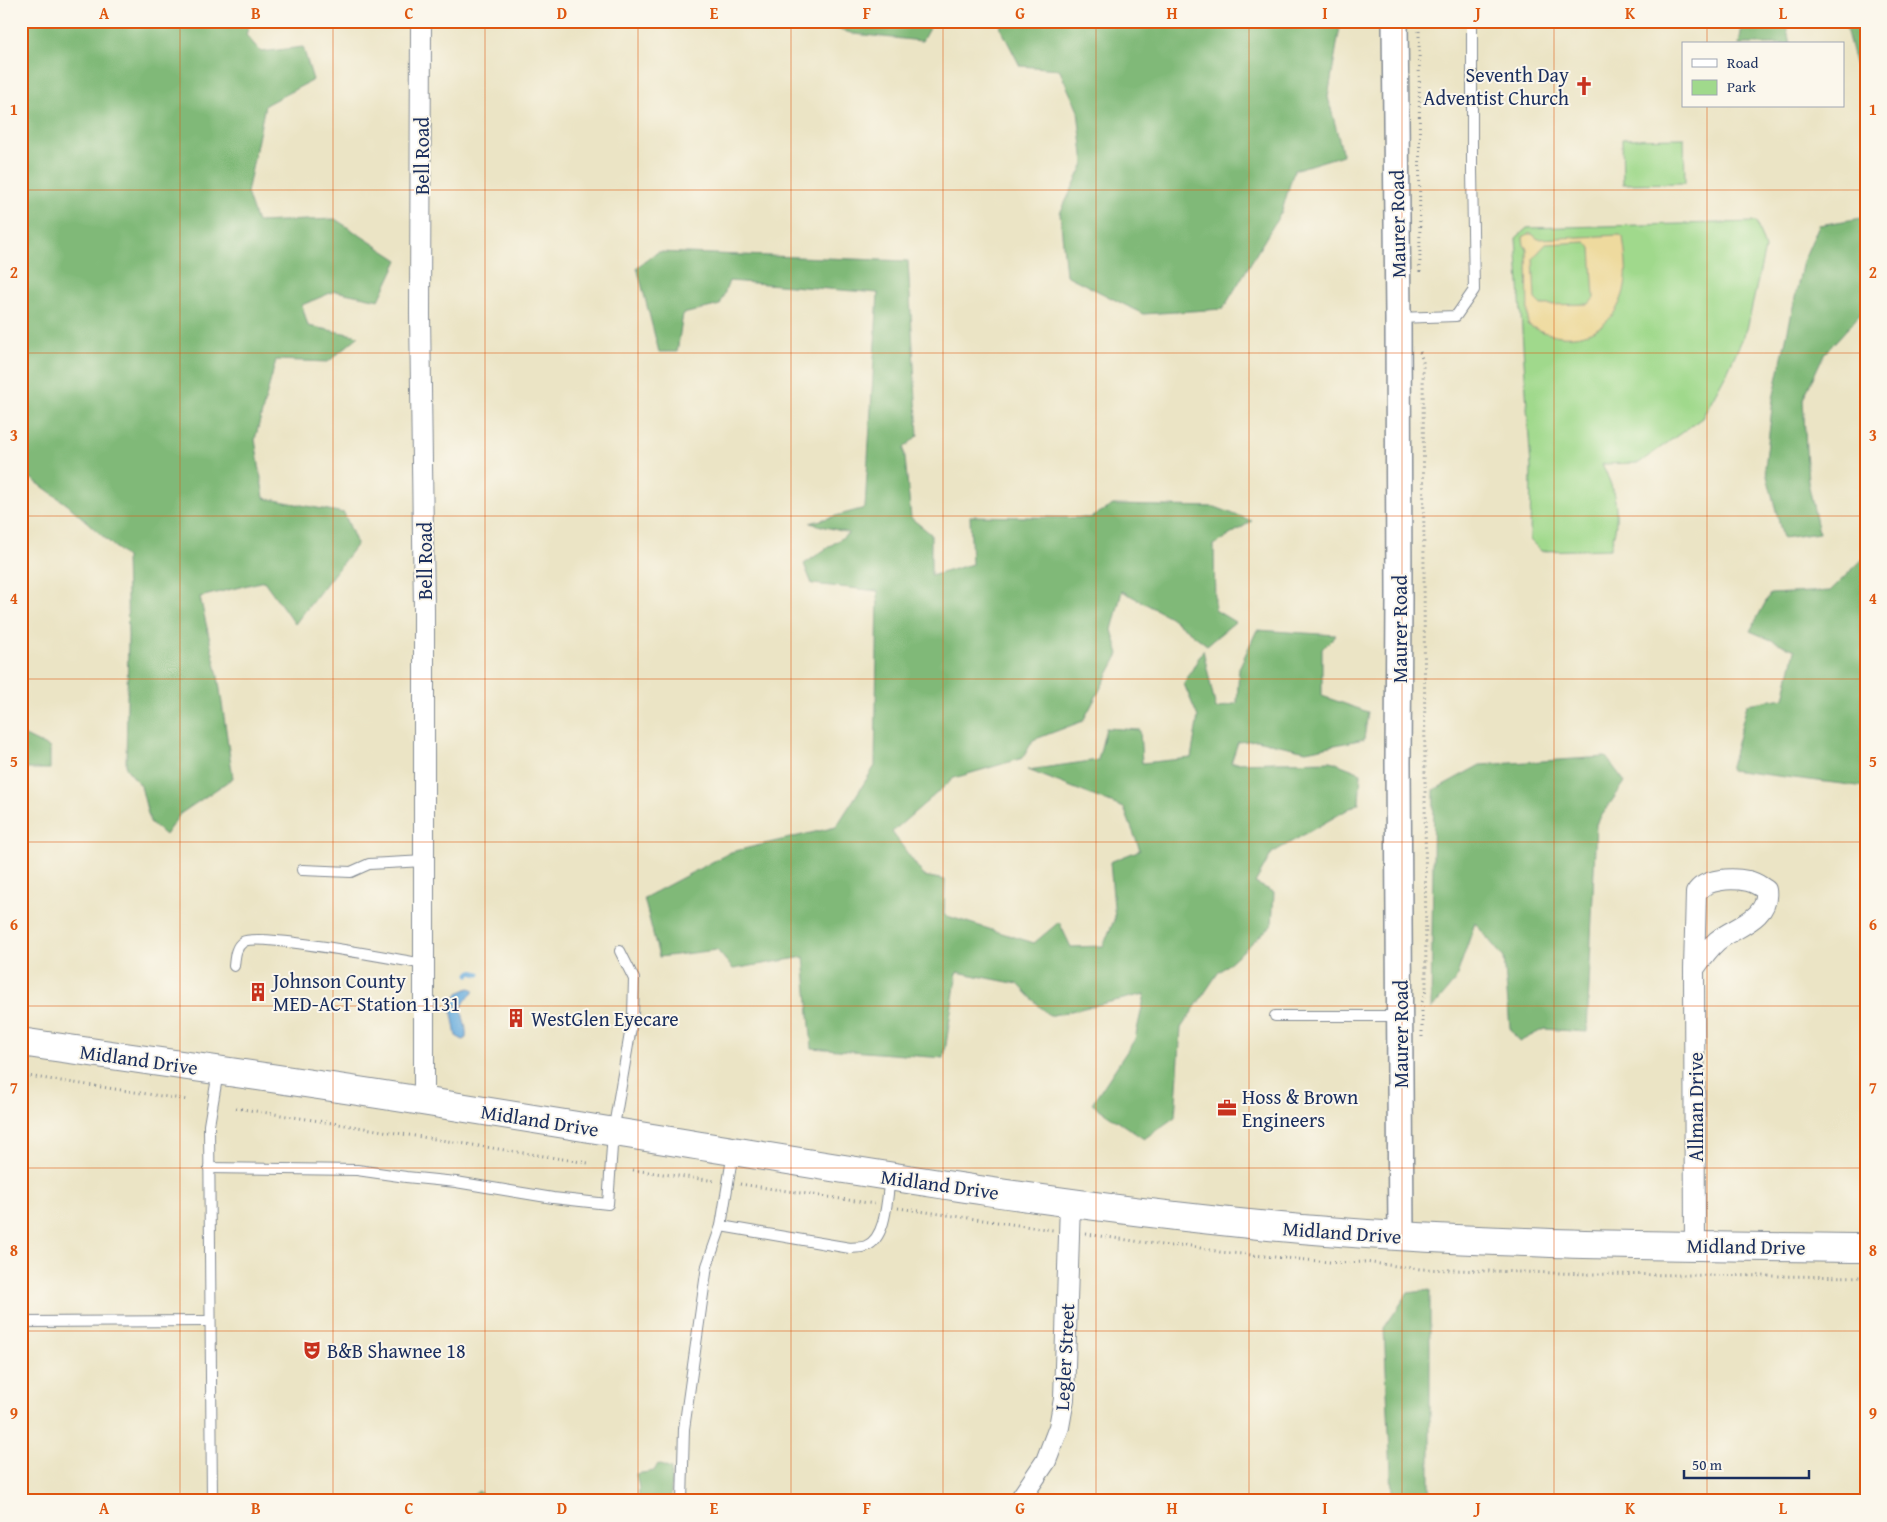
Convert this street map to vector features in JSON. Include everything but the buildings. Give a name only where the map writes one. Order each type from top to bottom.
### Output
[{"type":"main road","name":"Midland Drive","points":[[21,1042],[424,1101],[890,1177],[1070,1203],[1268,1226],[1401,1237],[1592,1245],[1866,1248]]},
{"type":"street","name":"Bell Road","points":[[421,21],[420,314],[424,550],[424,1101]]},
{"type":"street","name":"Maurer Road","points":[[1395,21],[1409,318],[1400,1016],[1401,1237]]},
{"type":"street","name":"Allman Drive","points":[[1694,968],[1718,940],[1758,915],[1767,898],[1766,890],[1750,881],[1738,880],[1712,882],[1700,887],[1696,893],[1694,968],[1695,1246]]},
{"type":"street","name":"Legler Street","points":[[1019,1501],[1046,1461],[1059,1427],[1064,1399],[1070,1203]]},
{"type":"lane","points":[[1409,318],[1456,316],[1474,290],[1472,21]]},
{"type":"lane","points":[[302,870],[351,872],[369,864],[425,861]]},
{"type":"lane","points":[[234,966],[237,948],[244,941],[250,940],[277,940],[425,964]]},
{"type":"lane","points":[[209,1168],[357,1170],[608,1204],[613,1132],[634,1016],[635,998],[634,979],[620,951]]},
{"type":"lane","points":[[1275,1016],[1400,1016]]},
{"type":"lane","points":[[212,1501],[209,1125],[218,1071]]},
{"type":"lane","points":[[682,1501],[684,1429],[705,1276],[721,1226],[733,1151]]},
{"type":"lane","points":[[721,1226],[850,1248],[866,1246],[878,1237],[884,1220],[890,1177]]},
{"type":"lane","points":[[21,1322],[210,1321]]},
{"type":"path","points":[[1419,21],[1420,278]]},
{"type":"path","points":[[1409,318],[1423,362],[1426,990],[1422,1002],[1422,1044]]},
{"type":"path","points":[[21,1075],[188,1100]]},
{"type":"path","points":[[236,1108],[588,1163]]},
{"type":"green space","points":[[21,21],[250,21],[246,35],[261,52],[303,47],[313,80],[265,105],[247,193],[257,222],[335,219],[398,260],[379,300],[335,291],[302,305],[308,326],[359,336],[328,362],[276,360],[255,439],[264,498],[344,513],[357,544],[295,624],[264,581],[200,597],[218,676],[233,778],[180,814],[165,835],[150,822],[141,786],[126,768],[128,636],[126,557],[68,505],[25,474],[21,469]]},
{"type":"green space","points":[[811,21],[933,21],[922,41],[854,34]]},
{"type":"green space","points":[[1000,21],[1341,21],[1328,97],[1343,155],[1294,170],[1282,211],[1223,309],[1143,314],[1066,275],[1060,213],[1084,164],[1078,111],[1059,69],[1020,66],[1001,29]]},
{"type":"green space","points":[[1743,21],[1785,21],[1790,42],[1739,42]]},
{"type":"green space","points":[[1844,21],[1866,21],[1866,104]]},
{"type":"green space","points":[[1684,138],[1685,183],[1623,184],[1622,139]]},
{"type":"green space","points":[[1862,218],[1866,221],[1866,308],[1824,354],[1803,399],[1808,482],[1819,533],[1783,538],[1765,468],[1773,399],[1803,261],[1819,225]]},
{"type":"green space","points":[[1756,222],[1765,248],[1747,329],[1727,372],[1702,418],[1639,463],[1602,464],[1611,485],[1616,506],[1616,526],[1610,549],[1541,551],[1530,540],[1531,468],[1516,238],[1527,228]]},
{"type":"green space","points":[[658,252],[908,261],[918,435],[904,448],[911,518],[931,534],[931,576],[972,564],[970,516],[1090,518],[1113,505],[1215,507],[1252,521],[1214,545],[1215,610],[1235,622],[1207,645],[1170,617],[1122,591],[1112,630],[1119,654],[1083,721],[1033,740],[1023,758],[954,778],[892,832],[924,876],[945,880],[944,915],[1034,943],[1059,922],[1071,947],[1103,946],[1115,918],[1110,862],[1140,850],[1124,808],[1028,770],[1098,760],[1106,728],[1140,730],[1142,763],[1191,758],[1198,717],[1184,684],[1203,650],[1216,709],[1237,703],[1239,668],[1257,630],[1336,635],[1322,649],[1322,696],[1368,712],[1364,739],[1306,751],[1257,740],[1238,742],[1231,763],[1331,761],[1361,773],[1359,803],[1272,853],[1255,883],[1274,892],[1272,925],[1218,973],[1181,1028],[1175,1117],[1144,1139],[1092,1104],[1135,1039],[1145,994],[1049,1016],[1018,984],[957,972],[944,1058],[812,1048],[804,957],[733,969],[717,950],[659,957],[644,898],[731,852],[836,827],[875,766],[878,591],[812,584],[804,564],[849,533],[810,523],[865,508],[878,293],[729,281],[720,305],[683,314],[677,352],[659,352],[637,267]]},
{"type":"green space","points":[[1866,556],[1866,787],[1730,770],[1747,704],[1784,698],[1795,650],[1750,631],[1770,594],[1830,591]]},
{"type":"green space","points":[[21,734],[50,748],[50,769],[21,769]]},
{"type":"green space","points":[[1606,757],[1625,782],[1596,824],[1587,1032],[1544,1029],[1519,1042],[1510,1028],[1504,958],[1475,923],[1455,981],[1431,1010],[1434,790],[1480,765]]},
{"type":"green space","points":[[1430,1290],[1430,1501],[1382,1501],[1392,1494],[1384,1328],[1408,1293]]},
{"type":"green space","points":[[658,1464],[671,1469],[671,1501],[638,1501],[639,1488],[636,1474],[654,1471]]},
{"type":"green space","points":[[479,1491],[488,1501],[468,1501],[472,1496]]},
{"type":"sand","points":[[1532,234],[1538,239],[1620,235],[1623,237],[1626,281],[1619,304],[1611,317],[1600,327],[1588,333],[1574,336],[1559,336],[1543,332],[1528,325],[1527,249],[1524,245],[1523,237]],"holes":[[[1586,242],[1591,248],[1594,298],[1589,304],[1541,305],[1535,299],[1533,258],[1546,244]]]},
{"type":"water","points":[[469,988],[473,989],[473,993],[463,1004],[462,1009],[466,1030],[466,1038],[463,1040],[456,1036],[451,1008],[458,993]]},
{"type":"waterway","points":[[469,974],[471,972],[479,974]]},
{"type":"place","name":"Seventh Day Adventist Church","points":[[1584,86]]},
{"type":"place","name":"Johnson County MED-ACT Station 1131","points":[[258,992]]},
{"type":"place","name":"WestGlen Eyecare","points":[[516,1018]]},
{"type":"place","name":"Hoss & Brown Engineers","points":[[1227,1108]]},
{"type":"place","name":"B&B Shawnee 18","points":[[312,1350]]}]
